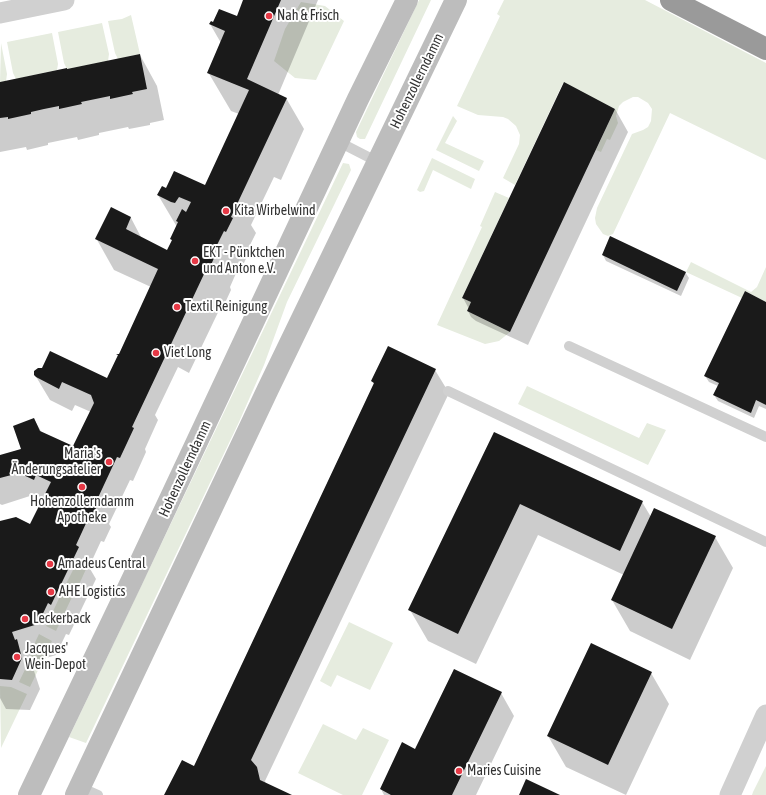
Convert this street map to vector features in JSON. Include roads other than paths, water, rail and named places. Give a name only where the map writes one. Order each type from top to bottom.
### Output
[{"type":"highway","points":[[671,0],[766,49]]},
{"type":"main road","name":"Hohenzollerndamm","points":[[29,795],[132,580],[358,98],[407,0]]},
{"type":"main road","name":"Hohenzollerndamm","points":[[85,792],[265,396],[456,0]]},
{"type":"street","points":[[0,13],[64,0]]},
{"type":"street","points":[[730,795],[766,715]]},
{"type":"lane","points":[[338,142],[378,162]]},
{"type":"lane","points":[[569,346],[766,437]]},
{"type":"lane","points":[[448,391],[766,542]]},
{"type":"place","name":"Nah & Frisch","points":[[269,16]]},
{"type":"place","name":"Kita Wirbelwind","points":[[226,211]]},
{"type":"place","name":"EKT - Pünktchen und Anton e.V.","points":[[195,261]]},
{"type":"place","name":"Textil Reinigung","points":[[177,307]]},
{"type":"place","name":"Viet Long","points":[[156,353]]},
{"type":"place","name":"Maria's Änderungsatelier","points":[[109,462]]},
{"type":"place","name":"Hohenzollerndamm Apotheke","points":[[82,487]]},
{"type":"place","name":"Amadeus Central","points":[[50,564]]},
{"type":"place","name":"AHE Logistics","points":[[51,592]]},
{"type":"place","name":"Leckerback","points":[[25,619]]},
{"type":"place","name":"Jacques' Wein-Depot","points":[[17,657]]},
{"type":"place","name":"Maries Cuisine","points":[[459,771]]}]
